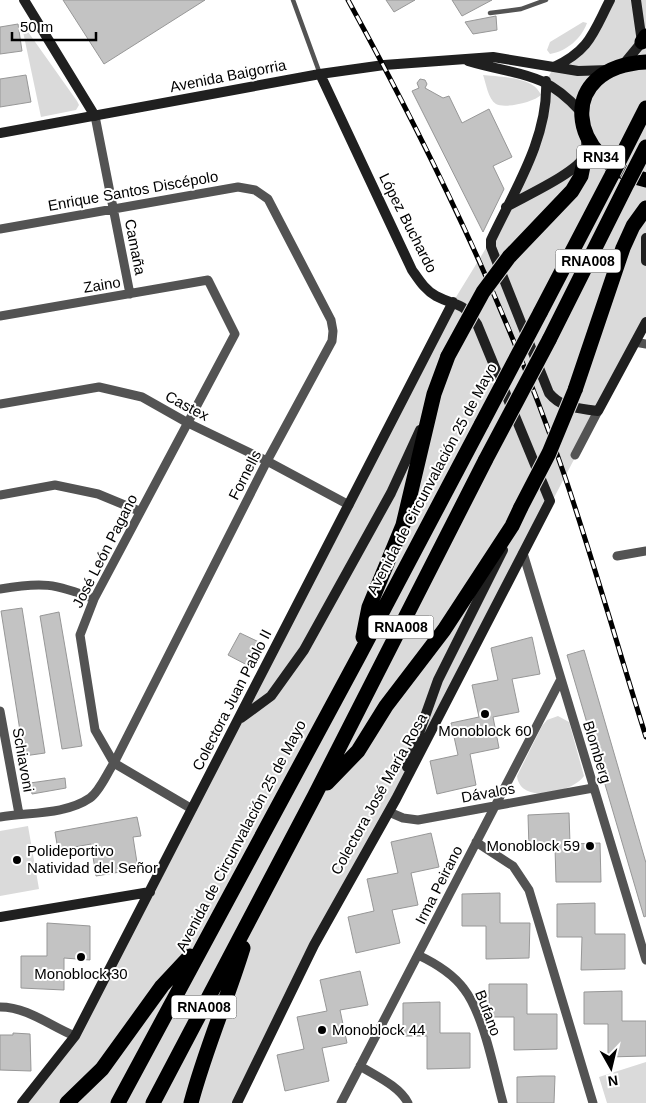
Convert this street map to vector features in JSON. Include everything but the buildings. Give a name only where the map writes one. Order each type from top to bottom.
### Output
[{"type":"highway","points":[[580,111],[589,88],[599,77],[618,68],[646,62]]},
{"type":"highway","name":"Avenida de Circunvalación 25 de Mayo","points":[[118,1103],[360,654],[646,108]]},
{"type":"highway","name":"RN34","points":[[580,111],[586,135],[592,146],[610,166],[646,180]]},
{"type":"highway","name":"RNA008","points":[[153,1103],[255,912],[486,459],[549,340],[646,146]]},
{"type":"highway","points":[[360,654],[369,607],[403,525],[434,394],[448,356],[483,292],[509,257],[572,192],[581,176],[585,156]]},
{"type":"highway","points":[[315,795],[358,751],[386,706],[444,630],[512,526],[549,453],[575,390],[622,248],[633,226],[646,208]]},
{"type":"highway","points":[[191,1103],[210,1039],[231,988],[255,912]]},
{"type":"highway","name":"RNA008","points":[[67,1103],[102,1069],[162,986],[204,942]]},
{"type":"main road","points":[[24,0],[95,116]]},
{"type":"main road","points":[[554,67],[571,59],[585,47],[610,0]]},
{"type":"main road","points":[[618,68],[644,39],[636,0]]},
{"type":"main road","name":"Avenida Baigorria","points":[[0,133],[320,74],[427,61],[493,57],[578,71],[618,68]]},
{"type":"main road","name":"Avenida Baigorria","points":[[462,60],[492,68],[524,73],[546,81],[568,98],[580,111]]},
{"type":"main road","name":"López Buchardo","points":[[320,74],[412,270],[425,288],[437,296],[466,308],[477,324],[550,501]]},
{"type":"main road","points":[[546,81],[547,101],[542,125],[491,240],[492,254],[549,393],[556,402],[567,407],[598,411],[646,320]]},
{"type":"main road","points":[[506,207],[558,178],[577,165],[585,156],[586,135]]},
{"type":"main road","points":[[646,238],[646,261]]},
{"type":"main road","name":"Colectora Juan Pablo II","points":[[22,1103],[75,1036],[453,302]]},
{"type":"main road","points":[[238,720],[271,696],[304,650],[391,493],[434,394]]},
{"type":"main road","name":"Colectora José María Rosa","points":[[237,1103],[314,945],[396,799],[550,501]]},
{"type":"main road","points":[[396,799],[438,680],[499,559],[512,526]]},
{"type":"main road","points":[[0,917],[150,892]]},
{"type":"street","name":"Camaña","points":[[95,116],[130,294]]},
{"type":"street","name":"Enrique Santos Discépolo","points":[[0,229],[238,187],[255,190],[268,199]]},
{"type":"street","name":"Fornells","points":[[0,817],[74,806],[91,797],[114,763],[267,461],[332,341],[333,331],[330,320],[268,199]]},
{"type":"street","name":"Zaino","points":[[0,316],[208,280]]},
{"type":"street","name":"José León Pagano","points":[[192,809],[114,763],[95,730],[80,635],[94,599],[139,511],[235,334],[208,280]]},
{"type":"street","points":[[635,342],[646,344]]},
{"type":"street","name":"Castex","points":[[0,404],[99,387],[142,397],[188,423],[267,461],[349,505]]},
{"type":"street","points":[[575,455],[598,411]]},
{"type":"street","points":[[0,495],[55,485],[98,494],[139,511]]},
{"type":"street","points":[[617,556],[646,551]]},
{"type":"street","name":"Blomberg","points":[[523,552],[646,960]]},
{"type":"street","points":[[0,589],[32,583],[48,584],[69,589],[94,599]]},
{"type":"street","name":"Irma Peirano","points":[[341,1103],[561,679]]},
{"type":"street","name":"Schiavoni","points":[[0,712],[19,814]]},
{"type":"street","name":"Dávalos","points":[[389,812],[403,818],[418,820],[594,788]]},
{"type":"street","points":[[476,842],[513,866],[529,890],[593,1103]]},
{"type":"street","name":"Bufano","points":[[418,955],[449,973],[465,990],[478,1016],[503,1103]]},
{"type":"street","points":[[0,1007],[30,1012],[51,1026],[75,1036]]},
{"type":"street","points":[[360,1066],[405,1097],[408,1103]]},
{"type":"lane","points":[[293,0],[320,74]]},
{"type":"lane","points":[[490,13],[521,9],[546,0]]},
{"type":"shaded area","points":[[610,0],[646,0],[646,322],[237,1103],[22,1103],[75,1036],[453,302],[491,240],[536,143],[546,81],[554,67],[571,59]]},
{"type":"shaded area","points":[[21,22],[77,101],[79,105],[76,110],[41,117]]},
{"type":"shaded area","points":[[583,22],[587,23],[573,43],[562,50],[550,54],[547,50],[550,42]]},
{"type":"shaded area","points":[[483,75],[524,81],[531,84],[541,95],[519,104],[506,106],[496,104],[489,95]]},
{"type":"shaded area","points":[[558,716],[569,722],[584,776],[578,782],[558,791],[536,793],[527,791],[520,785],[517,776],[542,726],[547,720]]},
{"type":"shaded area","name":"Polideportivo Natividad del Señor","points":[[28,826],[39,889],[0,896],[0,831]]},
{"type":"shaded area","points":[[646,1062],[646,1103],[607,1103],[599,1077]]},
{"type":"railway","points":[[348,0],[439,175],[494,294],[519,354],[565,477],[646,737]]},
{"type":"place","name":"Monoblock 60","points":[[485,714]]},
{"type":"place","name":"Monoblock 59","points":[[590,846]]},
{"type":"place","name":"Polideportivo Natividad del Señor","points":[[17,860]]},
{"type":"place","name":"Monoblock 30","points":[[81,957]]},
{"type":"place","name":"Monoblock 44","points":[[322,1030]]}]
